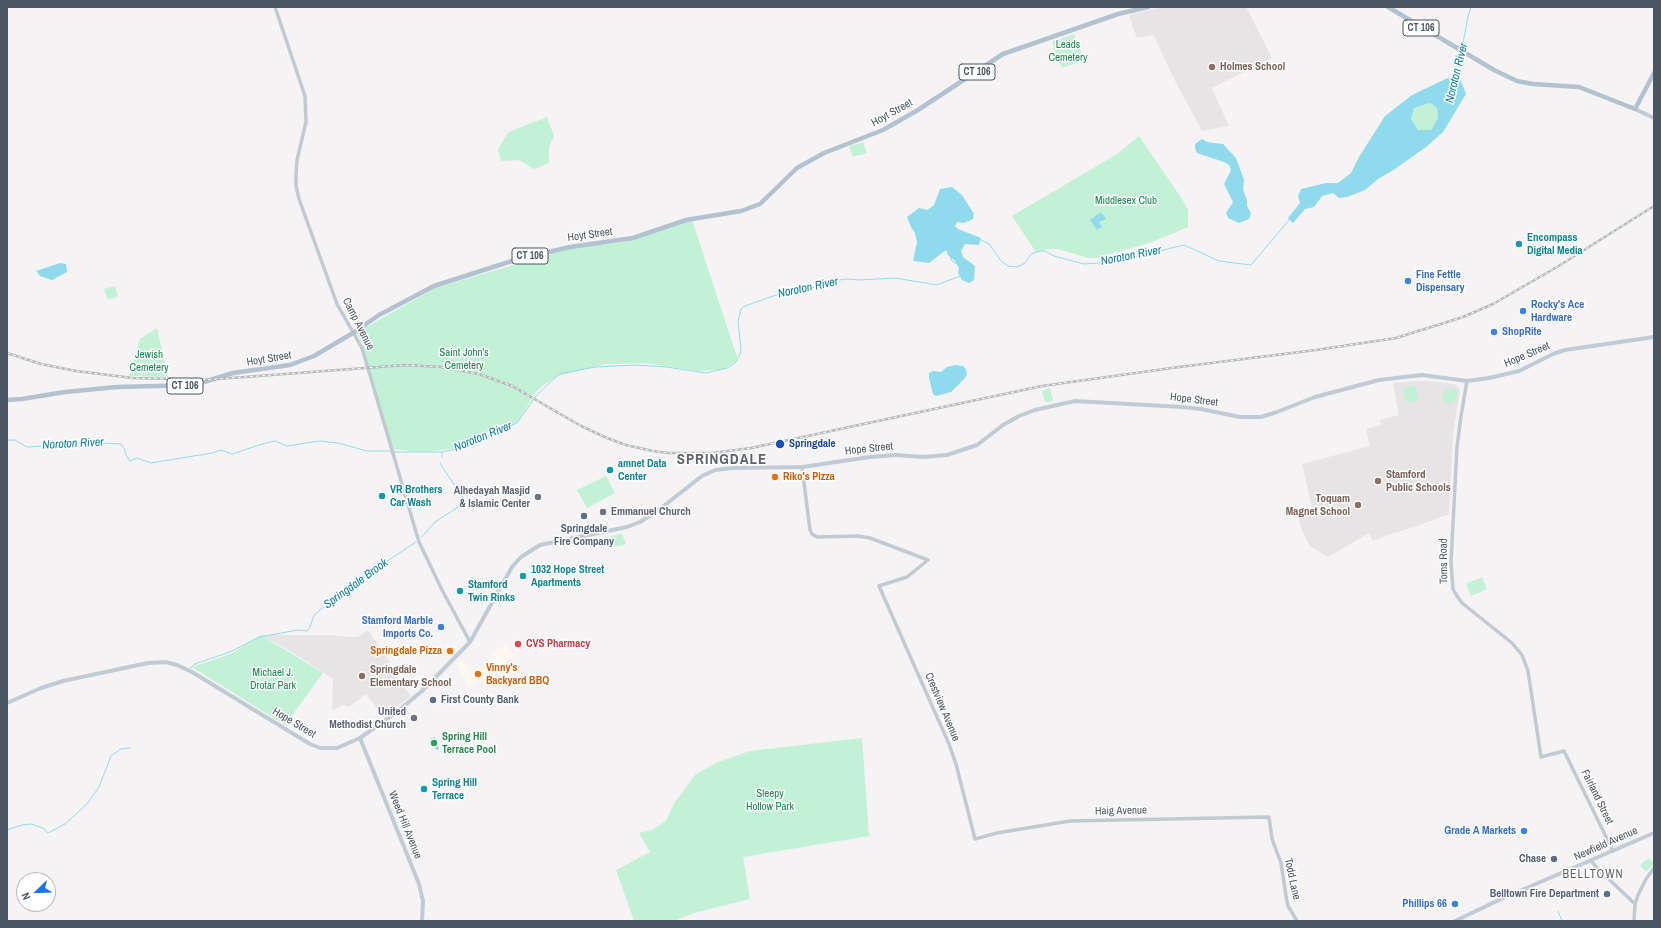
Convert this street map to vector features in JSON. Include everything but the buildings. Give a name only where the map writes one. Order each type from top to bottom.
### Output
[{"type":"main road","name":"Hoyt Street","points":[[7,400],[117,387],[198,385],[233,374],[298,363],[314,356],[353,333],[379,315],[434,286],[504,263],[570,247],[633,238],[686,220],[741,211],[760,204],[797,168],[824,153],[871,135],[899,121],[1003,54],[1104,19],[1148,7]]},
{"type":"main road","name":"CT 106","points":[[1388,7],[1472,58],[1517,81],[1533,84],[1579,87],[1635,109]]},
{"type":"main road","points":[[1654,73],[1635,109],[1654,118]]},
{"type":"main road","name":"Hope Street","points":[[7,702],[41,688],[63,682],[143,664],[163,662],[181,666],[192,672],[317,747],[328,749],[337,748],[360,738],[388,719],[414,698],[470,642],[512,567],[521,557],[540,545],[626,527],[640,522],[661,508],[702,476],[715,470],[732,468],[802,467],[870,457],[896,455],[930,457],[947,454],[976,445],[1003,425],[1019,416],[1035,410],[1075,402],[1182,407],[1240,417],[1256,418],[1278,412],[1315,397],[1387,379],[1428,375],[1467,381],[1513,373],[1565,350],[1654,337]]},
{"type":"main road","name":"Weed Hill Avenue","points":[[360,738],[419,884],[423,901],[422,921]]},
{"type":"main road","name":"Newfield Avenue","points":[[1455,921],[1501,899],[1654,833]]},
{"type":"street","name":"Camp Avenue","points":[[275,7],[305,96],[306,122],[296,174],[296,186],[299,199],[337,304],[362,348],[419,542],[442,590],[470,642]]},
{"type":"street","name":"Toms Road","points":[[1467,381],[1460,416],[1457,447],[1451,562],[1453,585],[1460,600],[1512,643],[1525,660],[1541,757],[1564,751]]},
{"type":"street","name":"Crestview Avenue","points":[[802,467],[810,530],[812,534],[817,537],[858,536],[870,538],[928,560],[907,577],[879,586],[949,744],[975,839]]},
{"type":"street","name":"Fairland Street","points":[[1564,751],[1613,851]]},
{"type":"street","name":"Haig Avenue","points":[[975,839],[997,833],[1070,821],[1269,817]]},
{"type":"street","name":"Todd Lane","points":[[1269,817],[1272,839],[1281,863],[1288,906],[1297,921]]},
{"type":"street","points":[[1591,860],[1596,867],[1635,904]]},
{"type":"street","points":[[1634,921],[1635,904],[1643,884],[1654,868]]},
{"type":"shaded area","name":"Holmes School","points":[[1161,7],[1246,7],[1272,58],[1212,88],[1229,126],[1202,131],[1172,75],[1154,35],[1137,38],[1129,15]]},
{"type":"shaded area","name":"Stamford Public Schools","points":[[1414,381],[1454,384],[1460,389],[1453,435],[1449,514],[1373,541],[1369,533],[1328,557],[1310,546],[1302,531],[1296,511],[1312,508],[1302,464],[1370,446],[1366,429],[1381,425],[1380,420],[1399,415],[1393,383]]},
{"type":"shaded area","name":"Springdale Elementary School","points":[[368,630],[390,662],[387,664],[411,696],[384,717],[366,694],[349,707],[343,705],[332,710],[333,679],[292,652],[261,635],[325,635],[354,637],[359,636]]},
{"type":"shaded area","points":[[507,644],[514,656],[499,665],[500,667],[486,678],[468,687],[456,662],[462,659],[469,672],[484,664],[484,662],[493,657],[491,653]]},
{"type":"green space","name":"Leads Cemetery","points":[[1074,34],[1084,60],[1062,68],[1052,42]]},
{"type":"green space","points":[[1430,103],[1437,108],[1438,118],[1431,130],[1418,130],[1411,119],[1414,108]]},
{"type":"green space","points":[[547,117],[554,136],[549,147],[549,163],[534,169],[519,160],[501,161],[498,150],[507,134]]},
{"type":"green space","name":"Middlesex Club","points":[[1139,136],[1188,210],[1188,227],[1152,242],[1096,258],[1088,258],[1058,249],[1048,249],[1036,252],[1012,216],[1117,154]]},
{"type":"green space","points":[[863,142],[867,153],[853,157],[849,146]]},
{"type":"green space","name":"Saint John's Cemetery","points":[[692,220],[737,357],[736,361],[719,371],[698,371],[645,363],[606,364],[577,371],[558,376],[542,386],[534,394],[519,421],[509,427],[488,432],[460,448],[422,452],[392,449],[362,342],[356,333],[435,288],[576,247],[619,243]]},
{"type":"green space","points":[[115,286],[118,297],[108,299],[104,289]]},
{"type":"green space","name":"Jewish Cemetery","points":[[157,328],[168,377],[129,376],[140,339]]},
{"type":"green space","points":[[1412,386],[1416,388],[1419,397],[1415,401],[1409,402],[1404,399],[1403,389]]},
{"type":"green space","points":[[1050,388],[1053,401],[1045,402],[1042,391]]},
{"type":"green space","points":[[1457,389],[1455,401],[1451,404],[1445,402],[1443,399],[1443,392],[1445,390]]},
{"type":"green space","points":[[606,476],[615,493],[587,508],[577,490]]},
{"type":"green space","points":[[622,534],[626,544],[614,547],[611,536]]},
{"type":"green space","points":[[1482,577],[1487,589],[1471,596],[1466,584]]},
{"type":"green space","name":"Michael J. Drotar Park","points":[[261,635],[323,673],[285,725],[192,667],[231,654]]},
{"type":"green space","name":"Sleepy Hollow Park","points":[[862,738],[869,836],[743,857],[750,899],[694,913],[674,921],[634,921],[616,870],[650,852],[639,833],[652,830],[666,821],[675,802],[696,774],[718,762],[750,751]]},
{"type":"green space","points":[[1649,858],[1654,863],[1646,872],[1640,865]]},
{"type":"water","points":[[1454,75],[1461,81],[1466,94],[1443,132],[1426,147],[1378,179],[1365,190],[1347,197],[1339,198],[1333,193],[1322,196],[1314,207],[1305,209],[1293,223],[1288,218],[1300,203],[1298,196],[1301,189],[1326,183],[1338,183],[1351,173],[1359,157],[1385,116],[1412,95]],"holes":[[[1430,103],[1437,108],[1438,118],[1431,130],[1418,130],[1411,119],[1414,108]]]},
{"type":"water","points":[[1202,139],[1207,142],[1223,144],[1236,158],[1244,180],[1243,190],[1247,200],[1247,206],[1251,213],[1249,219],[1239,223],[1228,218],[1226,213],[1233,202],[1224,184],[1231,170],[1229,165],[1224,162],[1197,153],[1195,144]]},
{"type":"water","points":[[952,187],[962,195],[974,214],[973,219],[964,223],[957,222],[955,226],[958,229],[981,238],[979,245],[965,244],[961,251],[963,257],[975,266],[974,280],[969,283],[962,280],[958,273],[959,268],[955,261],[948,255],[946,250],[929,263],[913,261],[917,242],[915,233],[907,217],[919,208],[927,210],[934,205],[940,189]]},
{"type":"water","points":[[1101,212],[1106,219],[1099,222],[1102,227],[1097,230],[1090,220]]},
{"type":"water","points":[[60,263],[66,264],[67,272],[52,280],[40,276],[36,271]]},
{"type":"water","points":[[955,365],[963,366],[966,369],[967,374],[965,378],[951,392],[936,396],[933,394],[929,373],[933,371],[941,372],[947,367]]},
{"type":"water","name":"Spring Hill Terrace Pool","points":[[435,737],[439,749],[437,750],[432,745],[430,739]]},
{"type":"waterway","name":"Noroton River","points":[[1462,49],[1471,7]]},
{"type":"waterway","name":"Noroton River","points":[[1457,79],[1461,52]]},
{"type":"waterway","name":"Noroton River","points":[[981,240],[989,244],[1002,262],[1008,266],[1017,267],[1025,263],[1031,254],[1041,251],[1084,264],[1113,262],[1184,245],[1219,261],[1251,265],[1290,219]]},
{"type":"waterway","name":"Noroton River","points":[[950,256],[952,261],[957,264]]},
{"type":"waterway","name":"Noroton River","points":[[394,452],[442,452],[462,448],[517,423],[536,396],[559,374],[595,367],[635,365],[666,367],[706,373],[727,368],[735,363],[741,350],[738,321],[741,309],[745,306],[787,291],[812,288],[832,281],[847,279],[859,280],[895,278],[937,285],[960,276]]},
{"type":"waterway","name":"Noroton River","points":[[7,440],[15,440],[27,447],[94,441],[121,444],[130,461],[137,458],[151,463],[212,453],[221,450],[232,454],[275,441],[287,446],[319,441],[338,443],[367,451],[391,451]]},
{"type":"waterway","name":"Noroton River","points":[[442,452],[442,457]]},
{"type":"waterway","name":"Springdale Brook","points":[[422,537],[435,522],[466,502],[441,463]]},
{"type":"waterway","name":"Springdale Brook","points":[[190,668],[195,664],[232,651],[259,637],[298,630],[307,631],[314,615],[351,585],[416,542]]},
{"type":"waterway","name":"Springdale Brook","points":[[7,830],[22,825],[31,824],[43,828],[48,833],[65,824],[87,804],[99,787],[111,756],[121,749],[130,748]]},
{"type":"waterway","points":[[1558,911],[1562,921]]},
{"type":"railway","points":[[7,353],[41,364],[76,371],[133,378],[205,380],[405,365],[441,367],[479,374],[512,386],[581,426],[626,445],[668,453],[713,453],[751,448],[1042,386],[1396,338],[1463,317],[1493,304],[1557,267],[1654,206]]},
{"type":"place","name":"Holmes School","points":[[1212,67]]},
{"type":"place","name":"Encompass Digital Media","points":[[1519,244]]},
{"type":"place","name":"Fine Fettle Dispensary","points":[[1408,281]]},
{"type":"place","name":"Rocky's Ace Hardware","points":[[1523,311]]},
{"type":"place","name":"ShopRite","points":[[1494,332]]},
{"type":"place","name":"Springdale","points":[[780,444]]},
{"type":"place","name":"amnet Data Center","points":[[610,470]]},
{"type":"place","name":"Riko's Pizza","points":[[775,477]]},
{"type":"place","name":"Stamford Public Schools","points":[[1378,481]]},
{"type":"place","name":"VR Brothers Car Wash","points":[[382,496]]},
{"type":"place","name":"Alhedayah Masjid & Islamic Center","points":[[538,497]]},
{"type":"place","name":"Toquam Magnet School","points":[[1358,505]]},
{"type":"place","name":"Emmanuel Church","points":[[603,512]]},
{"type":"place","name":"Springdale Fire Company","points":[[584,516]]},
{"type":"place","name":"1032 Hope Street Apartments","points":[[523,576]]},
{"type":"place","name":"Stamford Twin Rinks","points":[[460,591]]},
{"type":"place","name":"Stamford Marble Imports Co.","points":[[441,627]]},
{"type":"place","name":"CVS Pharmacy","points":[[518,644]]},
{"type":"place","name":"Springdale Pizza","points":[[450,651]]},
{"type":"place","name":"Vinny's Backyard BBQ","points":[[478,674]]},
{"type":"place","name":"Springdale Elementary School","points":[[362,676]]},
{"type":"place","name":"First County Bank","points":[[433,700]]},
{"type":"place","name":"United Methodist Church","points":[[414,718]]},
{"type":"place","name":"Spring Hill Terrace Pool","points":[[434,743]]},
{"type":"place","name":"Spring Hill Terrace","points":[[424,789]]},
{"type":"place","name":"Grade A Markets","points":[[1524,831]]},
{"type":"place","name":"Chase","points":[[1554,859]]},
{"type":"place","name":"Belltown Fire Department","points":[[1607,894]]},
{"type":"place","name":"Phillips 66","points":[[1455,904]]},
{"type":"district","name":"SPRINGDALE","points":[[722,460]]},
{"type":"district","name":"BELLTOWN","points":[[1593,875]]}]
